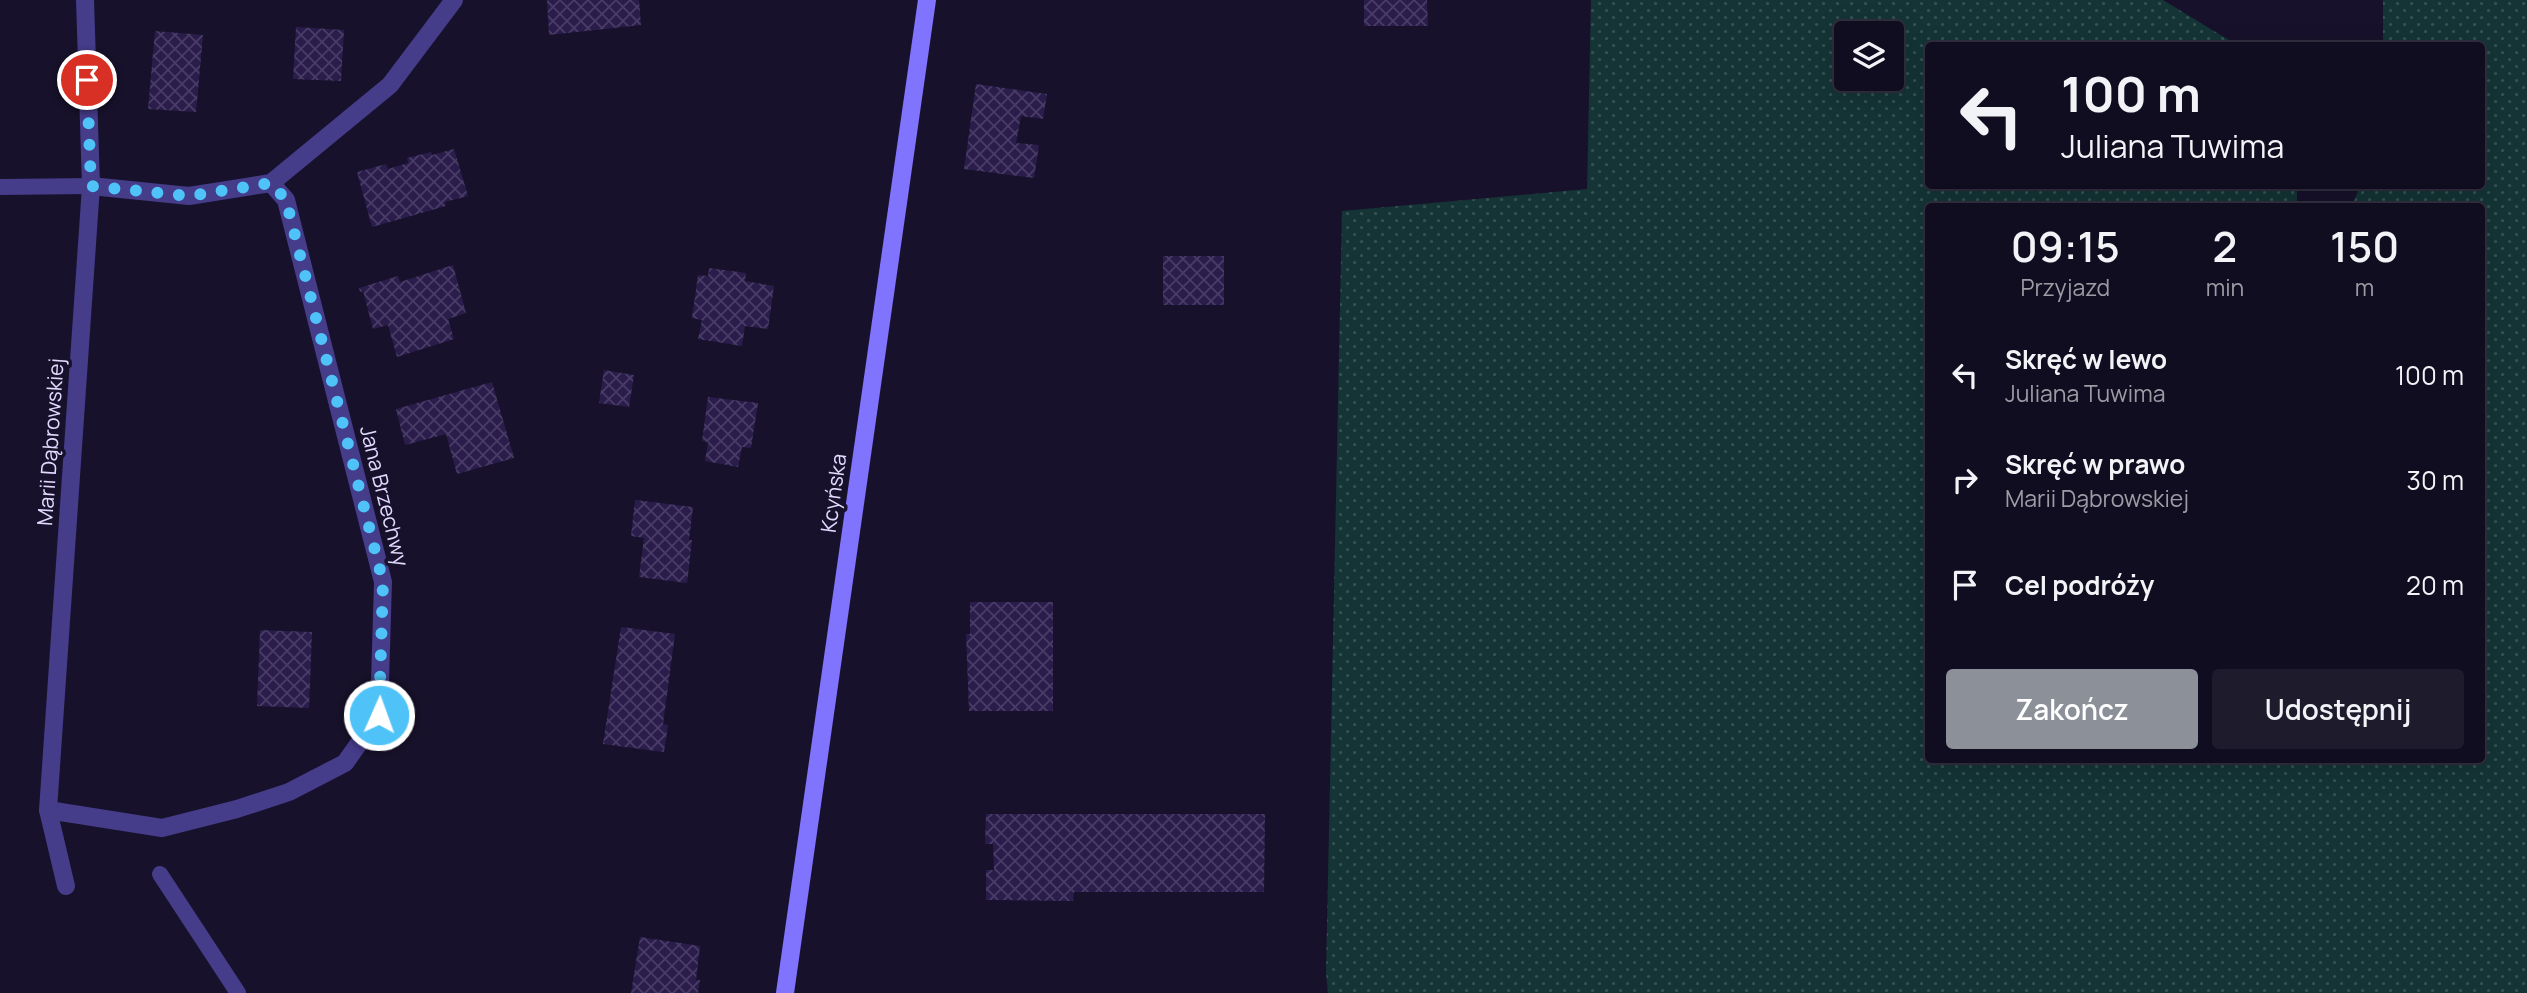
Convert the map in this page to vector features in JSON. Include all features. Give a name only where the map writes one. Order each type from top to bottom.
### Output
[{"type":"main road","name":"Kcyńska","points":[[785,993],[927,0]]},
{"type":"street","name":"Marii Dąbrowskiej","points":[[66,886],[48,810],[91,186],[85,0]]},
{"type":"street","points":[[91,186],[189,196],[271,183],[390,85],[454,0]]},
{"type":"street","name":"Jana Brzechwy","points":[[48,810],[162,828],[237,810],[289,792],[345,763],[379,715],[383,582],[286,200],[271,183]]},
{"type":"lane","points":[[0,187],[91,186]]},
{"type":"lane","points":[[160,874],[238,993]]},
{"type":"green space","points":[[1591,0],[2163,0],[2232,42],[1925,42],[1925,189],[2297,189],[2297,203],[1925,203],[1925,763],[2485,763],[2485,203],[2353,203],[2359,189],[2485,189],[2485,42],[2383,42],[2383,0],[2527,0],[2527,993],[1328,993],[1326,973],[1342,211],[1587,189]]},
{"type":"building","points":[[547,0],[639,0],[641,25],[549,35]]},
{"type":"building","points":[[1364,0],[1427,0],[1428,26],[1364,26]]},
{"type":"building","points":[[296,27],[344,30],[341,81],[293,79]]},
{"type":"building","points":[[155,31],[203,35],[196,112],[148,109]]},
{"type":"building","points":[[976,84],[1047,94],[1043,119],[1021,116],[1016,143],[1039,145],[1034,178],[964,169]]},
{"type":"building","points":[[454,149],[468,196],[445,202],[446,206],[372,227],[357,172],[386,164],[388,169],[408,163],[407,158]]},
{"type":"building","points":[[1163,256],[1224,256],[1224,305],[1163,305]]},
{"type":"building","points":[[453,265],[466,313],[448,319],[454,339],[397,357],[388,325],[373,329],[363,291],[360,292],[359,288],[398,276],[400,282]]},
{"type":"building","points":[[709,268],[746,273],[745,281],[774,286],[768,329],[745,326],[742,346],[698,339],[702,320],[692,318],[698,275],[708,276]]},
{"type":"building","points":[[604,370],[634,375],[629,407],[599,403]]},
{"type":"building","points":[[492,382],[514,458],[457,474],[446,434],[405,445],[396,409]]},
{"type":"building","points":[[708,397],[758,403],[751,448],[742,447],[738,467],[705,461],[708,442],[702,441]]},
{"type":"building","points":[[635,500],[693,507],[687,583],[639,577],[644,538],[631,536]]},
{"type":"building","points":[[970,602],[1053,602],[1053,711],[969,711],[966,634],[970,634]]},
{"type":"building","points":[[621,627],[675,634],[663,724],[668,725],[664,752],[603,744]]},
{"type":"building","points":[[260,630],[312,632],[309,708],[257,706]]},
{"type":"building","points":[[986,814],[1265,814],[1264,892],[1074,892],[1073,901],[986,900],[986,870],[994,870],[993,844],[985,844]]},
{"type":"building","points":[[640,937],[700,946],[696,980],[700,980],[698,993],[631,993]]},
{"type":"route","points":[[87,80],[91,186],[189,196],[271,183],[286,200],[383,582],[379,715]]}]
